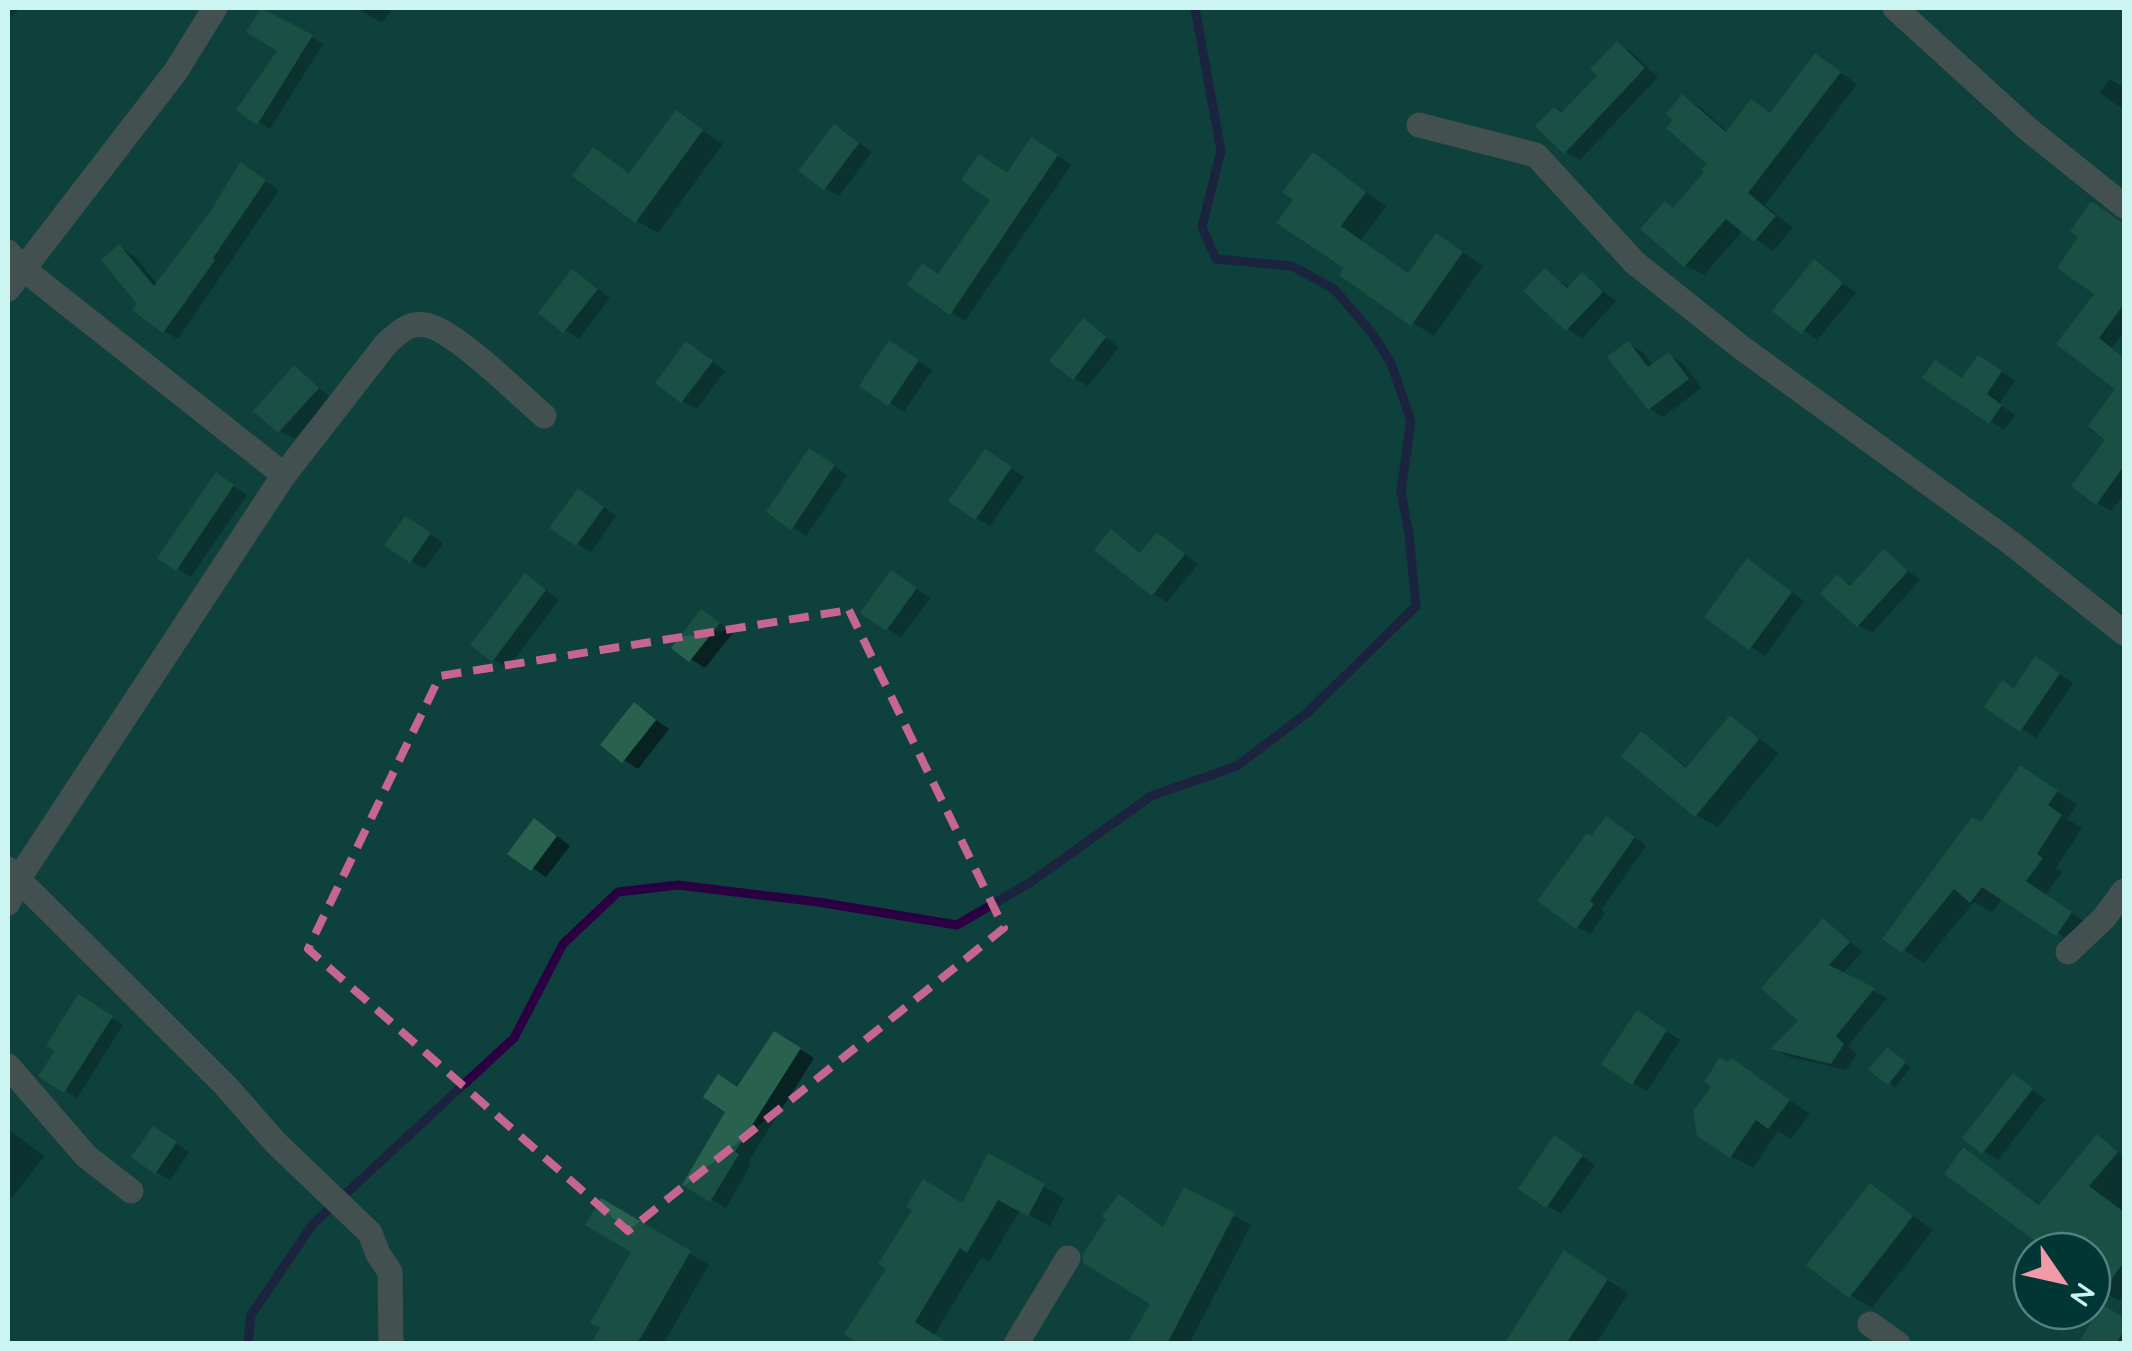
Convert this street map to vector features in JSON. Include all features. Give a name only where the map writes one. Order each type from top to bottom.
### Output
[{"type":"street","points":[[216,8],[176,71],[12,270],[284,476]]},
{"type":"street","points":[[1895,8],[2029,130],[2124,206]]},
{"type":"street","points":[[1418,125],[1536,155],[1635,263],[1757,359],[2011,543],[2124,633]]},
{"type":"street","points":[[8,904],[13,874],[284,476],[386,344],[405,326],[428,325],[451,336],[544,416]]},
{"type":"street","points":[[13,874],[225,1085],[276,1143],[370,1233],[390,1272],[392,1344]]},
{"type":"street","points":[[2068,952],[2104,918],[2124,891]]},
{"type":"street","points":[[8,1066],[86,1156],[131,1191]]},
{"type":"street","points":[[1016,1344],[1068,1258]]},
{"type":"street","points":[[1870,1324],[1898,1344]]},
{"type":"highlighted area","points":[[849,610],[1004,928],[628,1231],[308,949],[440,676]]},
{"type":"building","points":[[261,8],[313,35],[257,125],[236,110],[277,51],[246,32]]},
{"type":"building","points":[[1617,41],[1645,68],[1564,154],[1535,126],[1554,107],[1561,113],[1597,76],[1590,69]]},
{"type":"building","points":[[1815,53],[1841,72],[1748,193],[1776,216],[1754,242],[1726,219],[1684,267],[1640,229],[1665,201],[1673,208],[1707,164],[1666,128],[1673,120],[1666,114],[1682,94],[1726,132],[1751,99],[1770,113]]},
{"type":"building","points":[[676,110],[703,130],[635,223],[572,176],[593,147],[629,173]]},
{"type":"building","points":[[834,124],[859,143],[824,190],[798,171]]},
{"type":"building","points":[[1031,137],[1058,155],[950,315],[907,285],[922,263],[938,274],[990,200],[961,180],[979,154],[1007,173]]},
{"type":"building","points":[[1313,152],[1366,192],[1341,226],[1408,273],[1436,233],[1463,252],[1411,326],[1339,275],[1344,268],[1276,223],[1293,200],[1282,192]]},
{"type":"building","points":[[240,162],[266,180],[163,333],[132,310],[137,304],[101,260],[119,244],[154,286],[212,209]]},
{"type":"building","points":[[2091,201],[2124,224],[2124,304],[2099,338],[2124,358],[2124,466],[2096,505],[2071,486],[2105,440],[2088,426],[2115,389],[2056,344],[2094,294],[2057,268],[2078,237],[2070,232]]},
{"type":"building","points":[[1814,259],[1843,283],[1801,334],[1772,311]]},
{"type":"building","points":[[1545,268],[1567,288],[1582,272],[1603,292],[1566,331],[1523,291]]},
{"type":"building","points":[[572,269],[598,289],[563,333],[538,313]]},
{"type":"building","points":[[1083,318],[1106,337],[1073,380],[1049,361]]},
{"type":"building","points":[[889,340],[919,360],[888,406],[859,386]]},
{"type":"building","points":[[686,341],[713,361],[681,403],[655,383]]},
{"type":"building","points":[[1628,341],[1648,367],[1669,352],[1689,379],[1648,410],[1607,357]]},
{"type":"building","points":[[1978,355],[2002,371],[1987,394],[2002,405],[1989,424],[1922,378],[1935,360],[1962,378]]},
{"type":"building","points":[[294,365],[319,388],[278,433],[253,411]]},
{"type":"building","points":[[809,448],[835,465],[791,530],[766,512]]},
{"type":"building","points":[[985,449],[1012,467],[975,520],[948,501]]},
{"type":"building","points":[[216,472],[234,485],[176,571],[157,558]]},
{"type":"building","points":[[578,488],[604,507],[576,546],[549,528]]},
{"type":"building","points":[[405,516],[431,533],[410,563],[384,545]]},
{"type":"building","points":[[1111,529],[1140,553],[1157,532],[1185,554],[1152,596],[1094,550]]},
{"type":"building","points":[[1884,549],[1908,571],[1857,627],[1820,594],[1837,574],[1850,586]]},
{"type":"building","points":[[1747,558],[1792,592],[1749,650],[1704,617]]},
{"type":"building","points":[[891,570],[917,588],[886,631],[860,613]]},
{"type":"building","points":[[525,573],[546,590],[492,662],[470,645]]},
{"type":"building","points":[[701,609],[720,623],[689,662],[671,648]]},
{"type":"building","points":[[2035,656],[2060,673],[2020,732],[1984,707],[2002,680],[2014,688]]},
{"type":"building","points":[[634,702],[656,720],[622,763],[600,745]]},
{"type":"building","points":[[1730,715],[1759,739],[1695,817],[1621,756],[1641,731],[1686,768]]},
{"type":"building","points":[[2020,765],[2058,791],[2048,805],[2062,815],[2037,854],[2043,858],[2026,881],[2072,912],[2056,936],[1982,887],[1970,903],[1954,889],[1902,953],[1882,939],[1972,817],[1981,822]]},
{"type":"building","points":[[1606,816],[1635,837],[1590,901],[1594,904],[1576,929],[1537,901],[1587,833],[1591,836]]},
{"type":"building","points":[[534,818],[557,836],[531,871],[507,854]]},
{"type":"building","points":[[1823,918],[1850,942],[1829,965],[1875,988],[1836,1036],[1844,1044],[1831,1064],[1770,1049],[1798,1021],[1761,988]]},
{"type":"building","points":[[78,994],[113,1016],[64,1093],[38,1076],[55,1051],[46,1046]]},
{"type":"building","points":[[1637,1010],[1667,1030],[1632,1085],[1601,1064]]},
{"type":"building","points":[[774,1031],[801,1048],[735,1152],[739,1154],[710,1202],[682,1185],[725,1112],[703,1097],[718,1074],[737,1087]]},
{"type":"building","points":[[1887,1047],[1906,1062],[1888,1085],[1868,1070]]},
{"type":"building","points":[[1720,1057],[1728,1062],[1732,1058],[1790,1100],[1768,1129],[1756,1120],[1730,1158],[1697,1136],[1693,1111],[1711,1087],[1704,1082]]},
{"type":"building","points":[[2013,1073],[2033,1089],[1982,1154],[1962,1138]]},
{"type":"building","points":[[153,1126],[177,1142],[155,1174],[131,1157]]},
{"type":"building","points":[[2097,1134],[2118,1152],[2089,1186],[2124,1212],[2124,1262],[2112,1278],[2112,1231],[2022,1231],[1944,1174],[1963,1147],[2039,1205]]},
{"type":"building","points":[[1554,1135],[1583,1155],[1546,1208],[1518,1189]]},
{"type":"building","points":[[988,1153],[1045,1184],[1028,1216],[998,1200],[967,1253],[960,1248],[915,1322],[949,1344],[859,1344],[844,1334],[886,1269],[878,1264],[912,1210],[906,1207],[923,1179],[962,1203]]},
{"type":"building","points":[[1870,1183],[1913,1216],[1849,1298],[1806,1265]]},
{"type":"building","points":[[1184,1187],[1235,1213],[1167,1344],[1127,1344],[1150,1304],[1083,1263],[1083,1254],[1106,1219],[1102,1216],[1119,1194],[1163,1227]]},
{"type":"building","points":[[601,1198],[691,1251],[637,1344],[591,1344],[600,1328],[590,1323],[631,1252],[585,1225]]},
{"type":"building","points":[[1564,1250],[1608,1279],[1566,1344],[1504,1344]]},
{"type":"building","points":[[2112,1310],[2124,1318],[2124,1330],[2116,1344],[2078,1344],[2086,1331],[2112,1331]]},
{"type":"waterway","points":[[248,1344],[251,1315],[313,1224],[514,1038],[563,944],[618,892],[678,885],[818,902],[957,925],[1031,882],[1151,796],[1237,766],[1307,713],[1416,606],[1401,491],[1411,421],[1391,363],[1372,333],[1334,289],[1292,266],[1216,259],[1202,227],[1221,151],[1195,8]]}]
